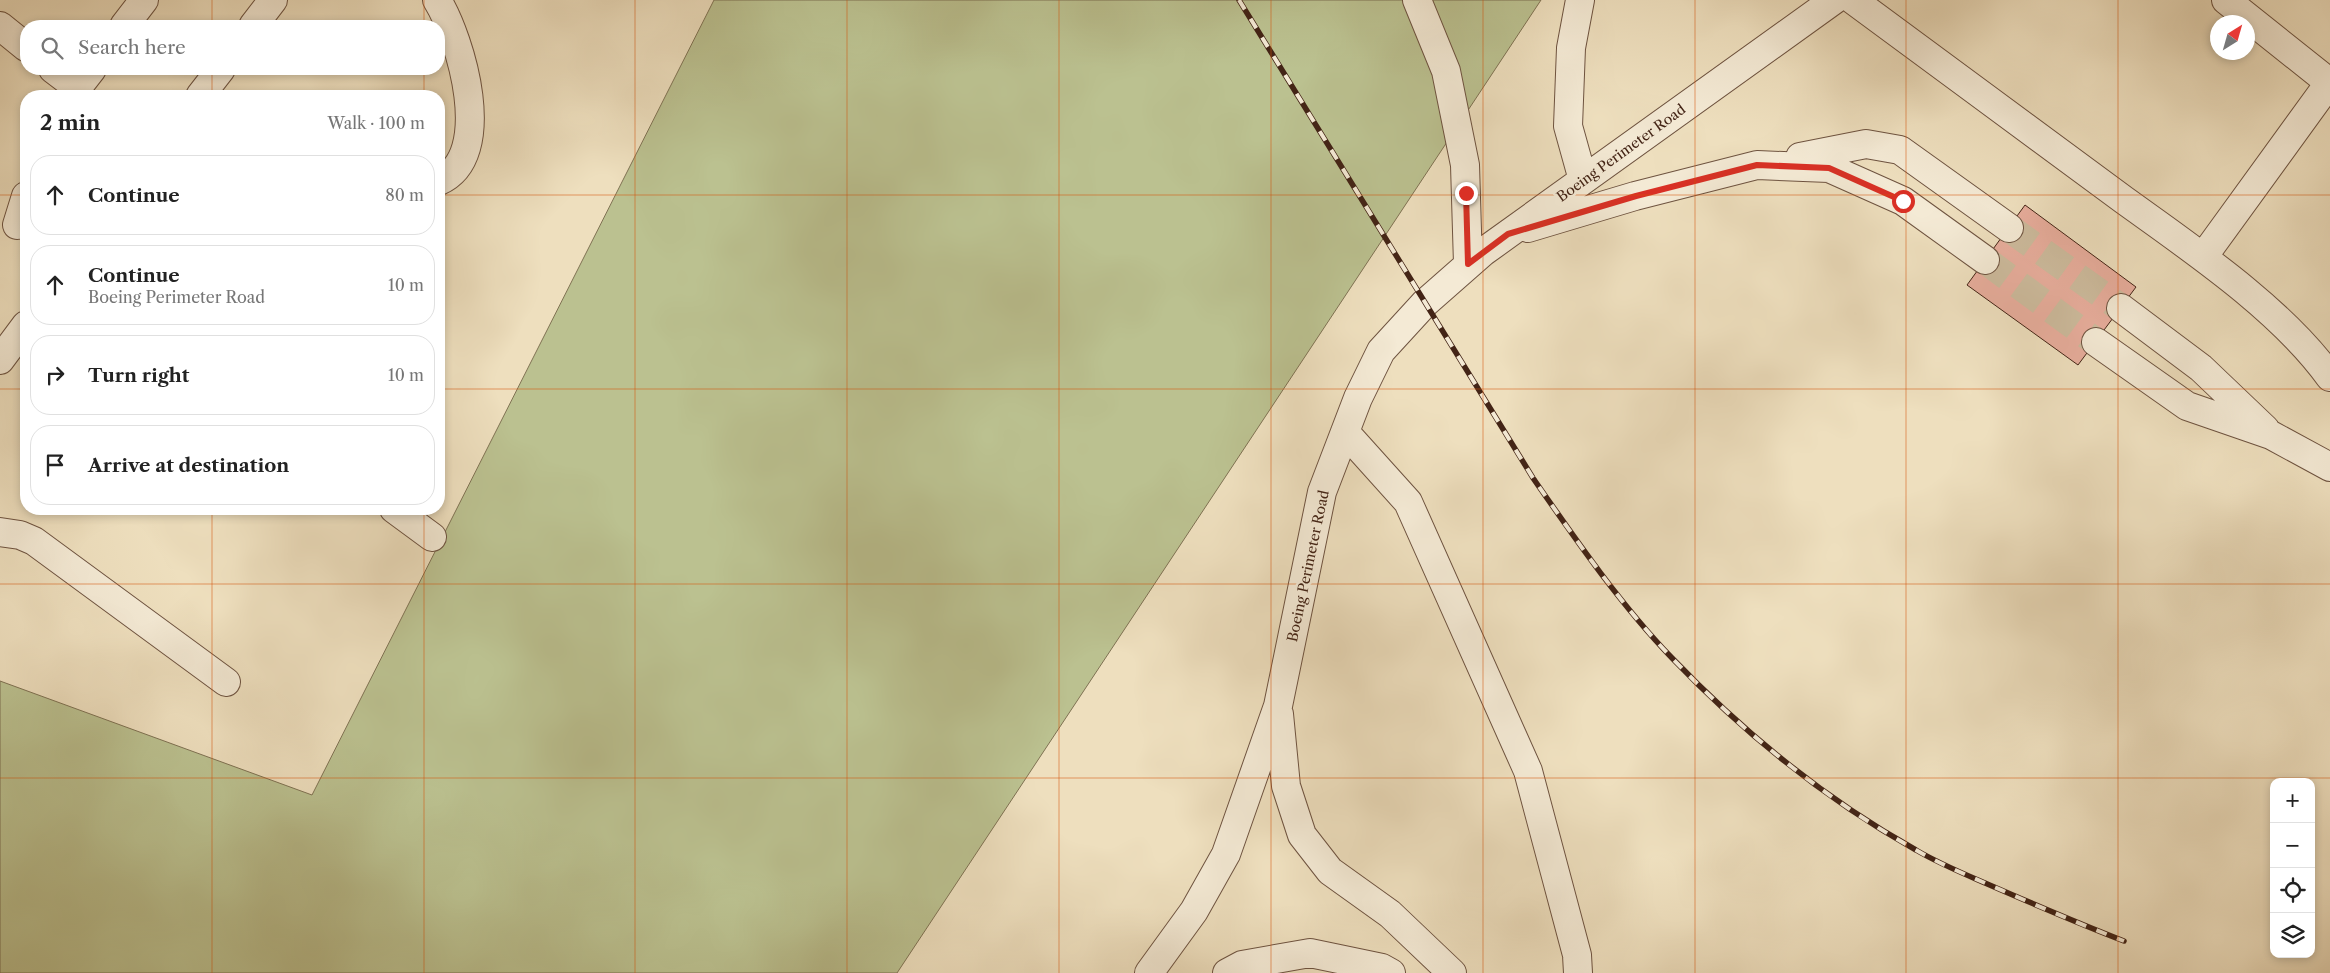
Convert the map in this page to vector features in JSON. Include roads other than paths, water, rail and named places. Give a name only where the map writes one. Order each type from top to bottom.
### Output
[{"type":"street","points":[[129,20],[144,0]]},
{"type":"street","points":[[258,20],[273,0]]},
{"type":"street","points":[[437,0],[448,18],[462,62],[471,115],[468,136],[460,160],[445,178]]},
{"type":"street","points":[[1417,0],[1446,71],[1465,165],[1468,264]]},
{"type":"street","points":[[1580,0],[1571,48],[1568,126],[1583,180]]},
{"type":"street","name":"Boeing Perimeter Road","points":[[1149,973],[1194,911],[1226,854],[1278,706],[1322,492],[1358,398],[1381,351],[1425,303],[1468,264],[1834,0]]},
{"type":"street","points":[[1853,0],[2203,257],[2260,304],[2316,358],[2330,377]]},
{"type":"street","points":[[2203,257],[2330,82],[2226,0]]},
{"type":"street","points":[[0,26],[20,42]]},
{"type":"street","points":[[64,75],[80,84]]},
{"type":"street","points":[[204,90],[216,75]]},
{"type":"street","points":[[1508,234],[1636,196],[1757,165],[1866,144],[1900,150],[2009,228]]},
{"type":"street","points":[[1757,165],[1829,168],[1903,201],[1985,260]]},
{"type":"street","points":[[14,226],[20,211]]},
{"type":"street","points":[[2121,308],[2201,368],[2272,436]]},
{"type":"street","points":[[0,360],[20,333]]},
{"type":"street","points":[[2096,342],[2187,406],[2272,436],[2330,467]]},
{"type":"street","points":[[1345,432],[1408,502],[1528,771],[1577,955],[1578,973]]},
{"type":"street","points":[[402,515],[432,537]]},
{"type":"street","points":[[0,532],[20,535],[34,541],[226,682]]},
{"type":"street","name":"Boeing Perimeter Road","points":[[1278,706],[1286,786],[1302,835],[1330,871],[1390,914],[1452,973]]},
{"type":"street","points":[[1226,973],[1242,965],[1310,953],[1382,968],[1391,973]]},
{"type":"tunnel","points":[[2009,228],[2121,308]]},
{"type":"tunnel","points":[[1985,260],[2096,342]]},
{"type":"railway","points":[[1239,0],[1533,478],[1617,594],[1672,658],[1699,686],[1787,763],[1818,787],[1882,830],[1950,868],[2124,941]]}]
